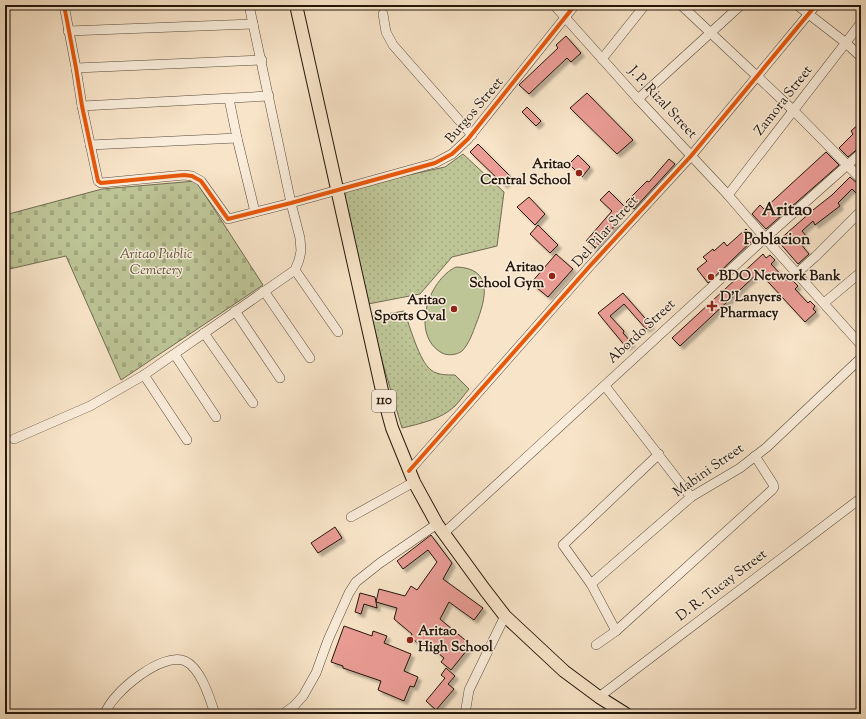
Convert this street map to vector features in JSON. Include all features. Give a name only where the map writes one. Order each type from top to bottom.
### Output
[{"type":"main road","name":"110","points":[[296,5],[383,395],[392,428],[411,477],[441,529],[505,616],[564,671],[614,710],[626,714]]},
{"type":"street","points":[[64,5],[90,145],[237,138]]},
{"type":"street","points":[[14,439],[90,406],[144,375],[175,355],[235,311],[295,270],[301,251],[300,238],[291,203],[262,60],[249,5]]},
{"type":"street","name":"J. P. Rizal Street","points":[[554,5],[638,99],[728,195],[861,345]]},
{"type":"street","name":"Burgos Street","points":[[90,145],[96,178],[100,182],[184,175],[192,176],[204,184],[228,219],[291,203],[443,160],[452,154],[472,135],[575,5]]},
{"type":"street","points":[[602,59],[645,5]]},
{"type":"street","points":[[681,5],[794,111],[861,179]]},
{"type":"street","points":[[638,99],[741,5]]},
{"type":"street","points":[[797,5],[846,43],[861,57]]},
{"type":"street","name":"Del Pilar Street","points":[[411,477],[589,267],[691,156],[816,5]]},
{"type":"street","points":[[383,14],[386,32],[393,45],[472,135]]},
{"type":"street","name":"Zamora Street","points":[[728,195],[861,23]]},
{"type":"street","points":[[68,31],[253,24]]},
{"type":"street","points":[[76,68],[262,60]]},
{"type":"street","points":[[82,106],[269,96]]},
{"type":"street","points":[[229,99],[255,212]]},
{"type":"street","name":"Abordo Street","points":[[283,714],[294,706],[307,690],[316,673],[328,640],[346,600],[356,582],[380,563],[441,529],[605,386],[765,238],[861,154]]},
{"type":"street","points":[[797,273],[815,257],[861,210]]},
{"type":"street","points":[[295,270],[338,332]]},
{"type":"street","points":[[824,303],[861,272]]},
{"type":"street","points":[[264,291],[310,358]]},
{"type":"street","points":[[235,311],[280,378]]},
{"type":"street","points":[[204,333],[253,403]]},
{"type":"street","points":[[175,355],[216,417]]},
{"type":"street","name":"Mabini Street","points":[[590,584],[691,498],[740,468],[766,447],[861,358]]},
{"type":"street","points":[[144,375],[187,440]]},
{"type":"street","points":[[605,386],[659,454],[691,498]]},
{"type":"street","points":[[616,631],[590,584],[563,545],[659,454]]},
{"type":"street","points":[[596,645],[616,631],[772,490],[774,487],[773,484],[755,456]]},
{"type":"street","points":[[351,516],[411,477]]},
{"type":"street","name":"D. R. Tucay Street","points":[[599,697],[861,498]]},
{"type":"street","points":[[465,714],[469,690],[505,616]]},
{"type":"street","points":[[104,714],[106,708],[111,702],[132,682],[159,664],[174,659],[186,661],[201,678],[208,692],[215,714]]},
{"type":"green space","points":[[463,154],[504,192],[497,246],[452,257],[420,294],[368,304],[339,190],[445,167]]},
{"type":"green space","name":"Aritao Public Cemetery","points":[[196,181],[263,285],[121,380],[66,256],[5,270],[5,215],[102,189]]},
{"type":"green space","name":"Aritao Sports Oval","points":[[456,267],[468,269],[477,273],[482,279],[484,295],[480,314],[467,345],[460,352],[447,355],[432,345],[427,334],[425,321],[426,308],[438,283],[446,274]]},
{"type":"green space","points":[[404,311],[415,343],[423,359],[431,370],[445,375],[455,375],[469,389],[450,411],[437,418],[402,428],[369,317]]},
{"type":"building","points":[[566,36],[581,53],[571,62],[567,58],[529,94],[519,85],[558,48],[556,45]]},
{"type":"building","points":[[587,93],[633,140],[617,154],[570,108]]},
{"type":"building","points":[[527,107],[541,121],[536,126],[522,112]]},
{"type":"building","points":[[861,122],[861,137],[858,141],[861,146],[848,157],[839,148],[853,134],[851,131]]},
{"type":"building","points":[[478,144],[511,177],[504,185],[470,152]]},
{"type":"building","points":[[826,152],[839,165],[766,229],[752,214],[760,205],[764,209]]},
{"type":"building","points":[[578,155],[590,167],[582,177],[569,164]]},
{"type":"building","points":[[669,159],[675,164],[634,209],[626,202],[647,181],[649,182]]},
{"type":"building","points":[[850,177],[861,185],[861,187],[856,193],[852,189],[838,203],[840,206],[815,225],[813,221],[802,231],[807,237],[800,243],[809,254],[798,264],[778,241],[832,195]]},
{"type":"building","points":[[609,191],[625,207],[613,220],[617,223],[594,249],[586,241],[612,211],[600,200]]},
{"type":"building","points":[[529,197],[545,214],[535,225],[517,207]]},
{"type":"building","points":[[538,225],[558,245],[550,253],[530,234]]},
{"type":"building","points":[[746,229],[755,238],[708,283],[697,269],[707,261],[703,257],[713,249],[714,251],[724,242],[727,246]]},
{"type":"building","name":"Aritao School Gym","points":[[556,254],[573,269],[548,297],[531,283]]},
{"type":"building","points":[[763,254],[766,258],[770,255],[775,260],[771,264],[787,281],[790,278],[798,286],[795,289],[808,303],[810,301],[815,306],[813,309],[816,312],[805,322],[759,272],[680,346],[672,338]]},
{"type":"building","points":[[623,293],[651,325],[646,329],[624,304],[610,316],[624,331],[623,333],[632,343],[626,347],[598,313]]},
{"type":"building","points":[[335,527],[342,538],[318,553],[311,543]]},
{"type":"building","points":[[431,535],[452,563],[443,579],[483,608],[474,620],[449,602],[440,619],[471,645],[451,670],[441,662],[444,658],[426,643],[424,646],[410,638],[412,634],[394,619],[397,608],[376,602],[379,589],[405,596],[411,586],[417,590],[437,562],[428,550],[403,569],[397,561]]},
{"type":"building","points":[[360,593],[375,597],[377,608],[364,604],[361,614],[355,612]]},
{"type":"building","points":[[344,626],[372,636],[373,631],[387,636],[384,643],[411,654],[404,671],[418,677],[414,687],[410,686],[404,701],[378,690],[381,681],[343,668],[343,666],[331,662]]},
{"type":"building","points":[[446,668],[455,676],[448,684],[454,689],[436,710],[426,701],[445,678],[441,675]]},
{"type":"cycle path","points":[[64,5],[82,106],[98,181],[101,183],[184,175],[192,176],[201,181],[228,219],[435,163],[452,154],[468,139],[575,5]]},
{"type":"cycle path","points":[[409,471],[589,267],[691,156],[816,5]]},
{"type":"place","name":"Aritao Central School","points":[[579,173]]},
{"type":"place","name":"Aritao School Gym","points":[[552,276]]},
{"type":"place","name":"BDO Network Bank","points":[[711,277]]},
{"type":"place","name":"D'Lanyers Pharmacy","points":[[712,306]]},
{"type":"place","name":"Aritao Sports Oval","points":[[454,309]]},
{"type":"place","name":"Aritao High School","points":[[410,640]]},
{"type":"district","name":"Aritao","points":[[787,211]]},
{"type":"district","name":"Poblacion","points":[[777,240]]}]
